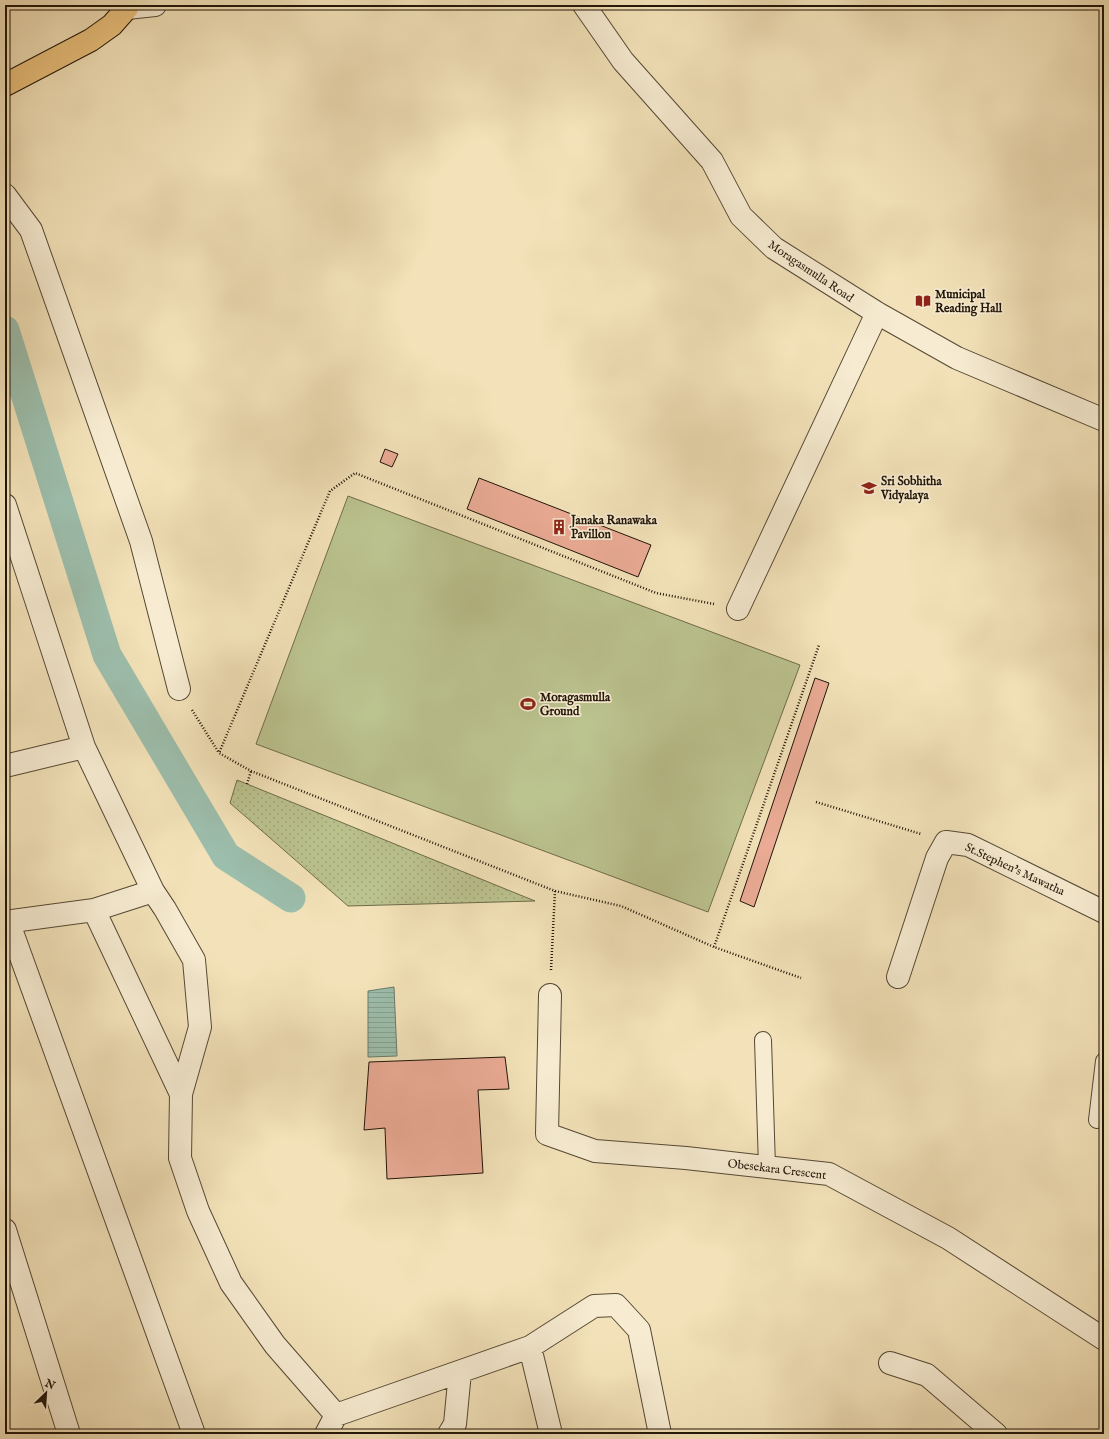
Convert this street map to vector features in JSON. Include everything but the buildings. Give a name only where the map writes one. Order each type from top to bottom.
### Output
[{"type":"main road","points":[[5,85],[91,40],[112,25],[127,7]]},
{"type":"street","points":[[127,7],[154,5]]},
{"type":"street","name":"Moragasmulla Road","points":[[584,5],[623,61],[712,161],[740,216],[774,248],[877,313],[957,358],[1104,420]]},
{"type":"street","points":[[5,195],[31,230],[141,541],[179,689]]},
{"type":"street","points":[[738,609],[877,313]]},
{"type":"street","points":[[5,505],[84,747],[153,891],[166,909],[194,960],[200,1027],[181,1094],[180,1158],[198,1211],[231,1284],[275,1345],[336,1415]]},
{"type":"street","points":[[5,766],[84,747]]},
{"type":"street","points":[[898,977],[937,858],[946,842]]},
{"type":"street","name":"St.Stephen's Mawatha","points":[[946,842],[968,845],[1104,912]]},
{"type":"street","points":[[153,891],[94,910],[7,921],[194,1434]]},
{"type":"street","points":[[94,910],[181,1094]]},
{"type":"street","name":"Obesekara Crescent","points":[[550,995],[547,1134],[595,1152],[686,1158],[829,1174],[948,1238],[1104,1339]]},
{"type":"street","points":[[5,1230],[69,1434]]},
{"type":"street","points":[[326,1434],[336,1415],[530,1347],[594,1306],[616,1305],[639,1330],[660,1434]]},
{"type":"street","points":[[530,1347],[551,1434]]},
{"type":"street","points":[[890,1364],[927,1375],[996,1434]]},
{"type":"street","points":[[449,1434],[455,1424],[460,1372]]},
{"type":"lane","points":[[763,1040],[767,1167]]},
{"type":"lane","points":[[1097,1120],[1104,1061]]},
{"type":"path","points":[[219,753],[330,491],[355,473],[656,593],[738,609]]},
{"type":"path","points":[[714,947],[819,645]]},
{"type":"path","points":[[179,689],[219,753],[251,770],[555,891],[621,906],[714,947],[801,978]]},
{"type":"path","points":[[247,784],[251,770]]},
{"type":"path","points":[[816,802],[845,809],[946,842]]},
{"type":"path","points":[[550,995],[555,891]]},
{"type":"green space","name":"Moragasmulla Ground","points":[[348,496],[800,665],[708,912],[256,744]]},
{"type":"green space","points":[[237,780],[535,901],[348,906],[230,803]]},
{"type":"shaded area","points":[[394,987],[397,1056],[368,1057],[368,991]]},
{"type":"waterway","points":[[5,330],[107,655],[226,856],[291,898]]},
{"type":"place","name":"Municipal Reading Hall","points":[[923,301]]},
{"type":"place","name":"Sri Sobhitha Vidyalaya","points":[[869,488]]},
{"type":"place","name":"Janaka Ranawaka Pavillon","points":[[559,527]]},
{"type":"place","name":"Moragasmulla Ground","points":[[528,704]]}]
